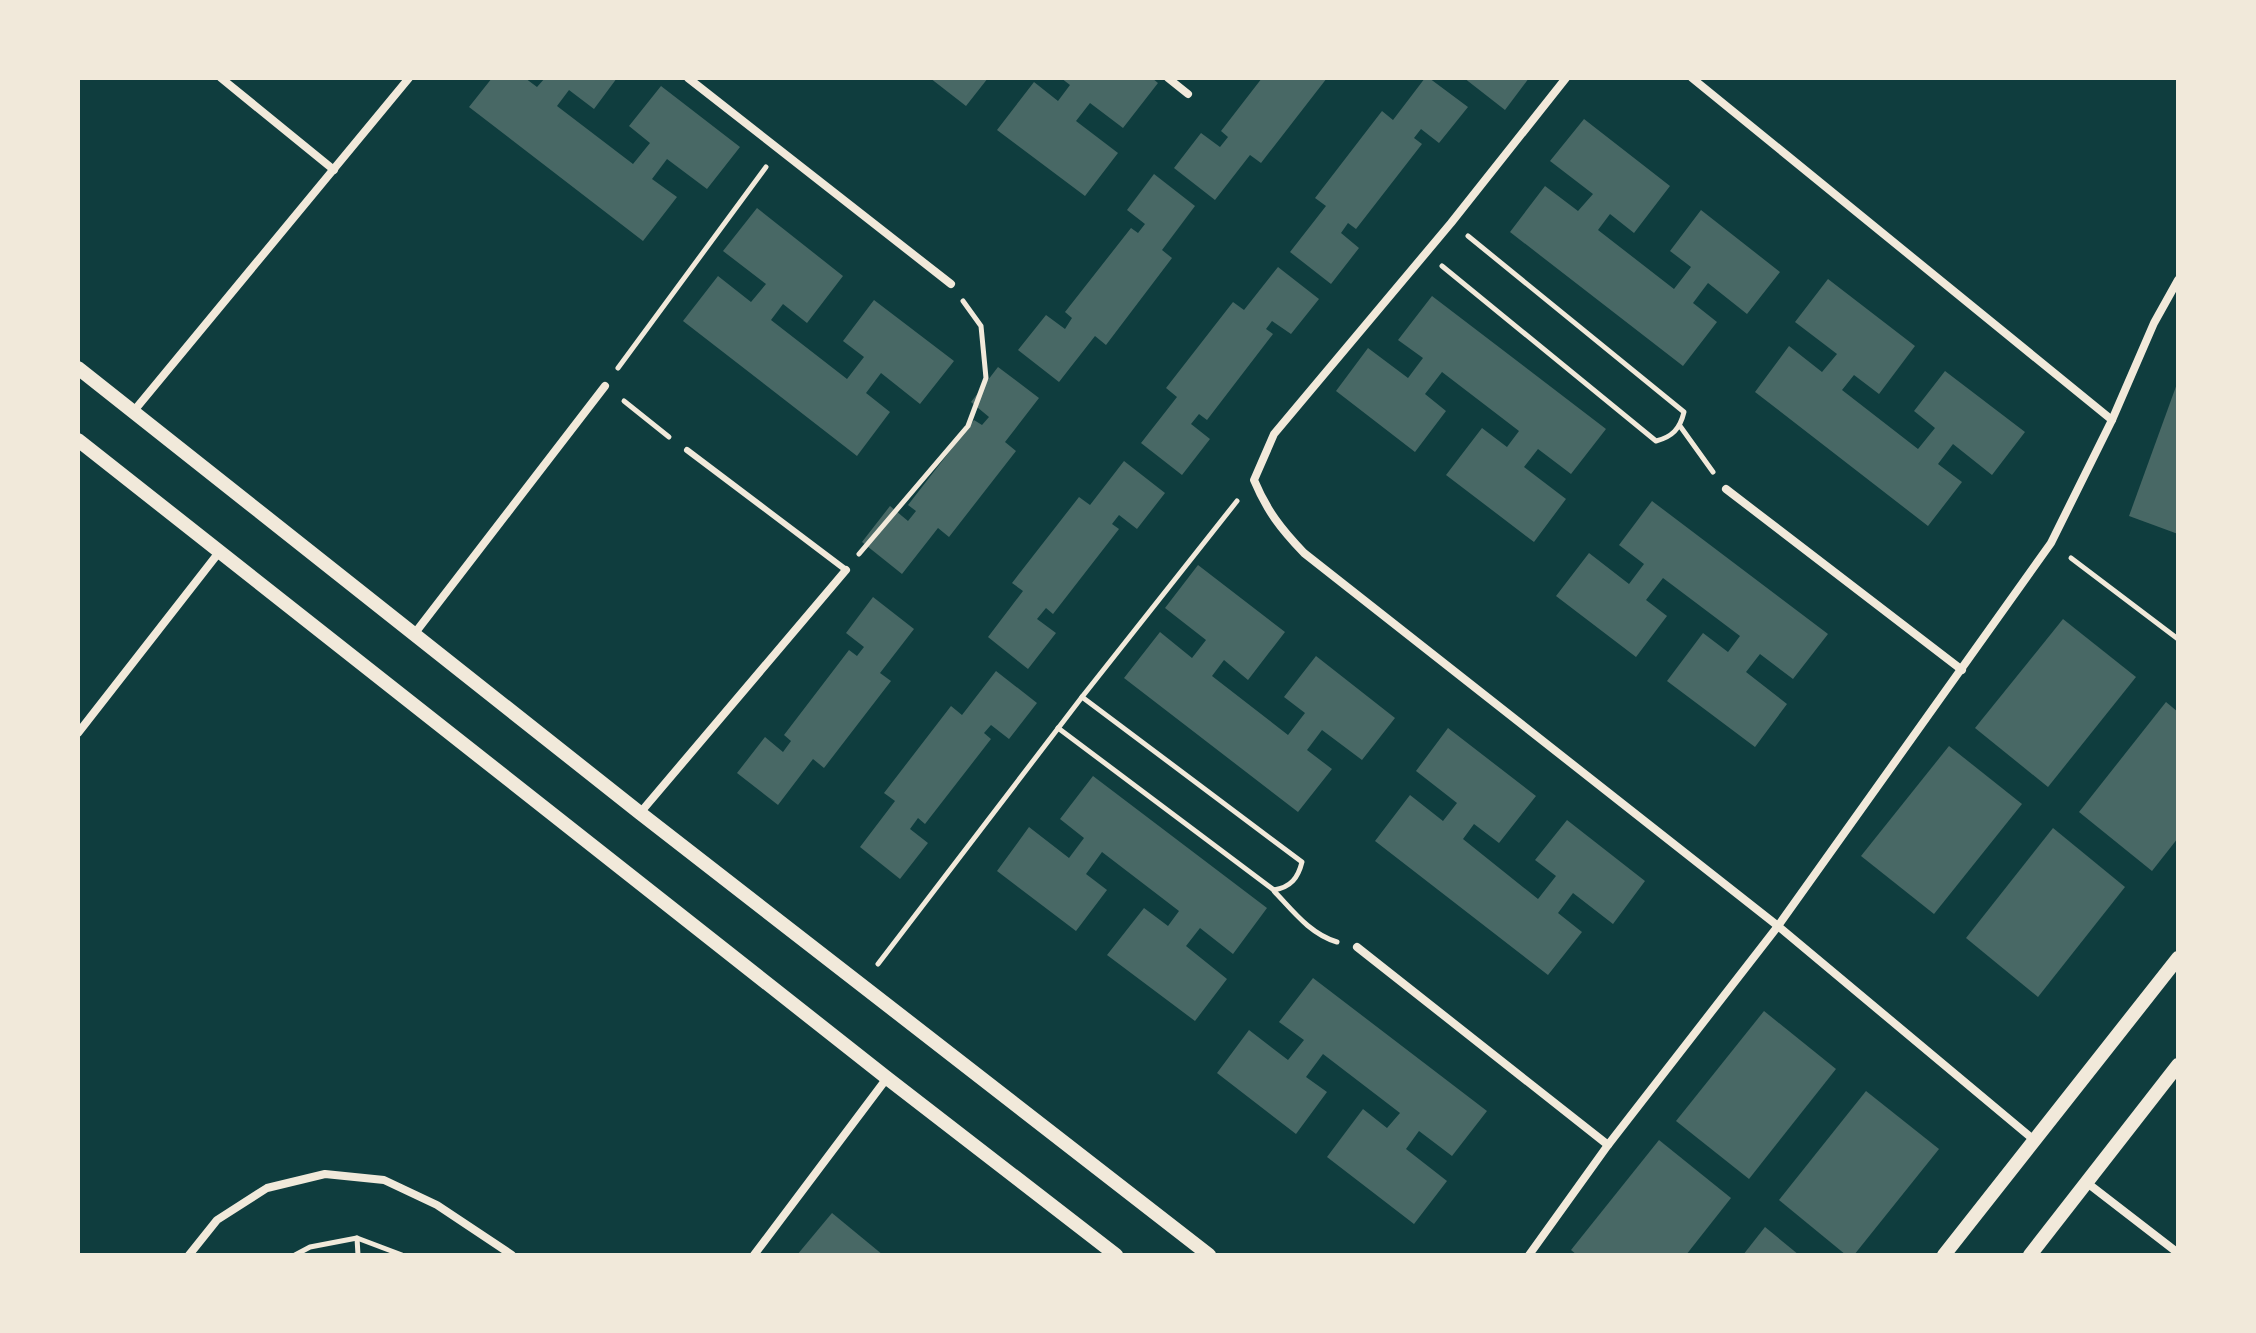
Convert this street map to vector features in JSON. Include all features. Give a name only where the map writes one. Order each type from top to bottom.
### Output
[{"type":"street","points":[[221,78],[334,170]]},
{"type":"street","points":[[133,412],[409,78]]},
{"type":"street","points":[[688,78],[951,284]]},
{"type":"street","points":[[1168,78],[1188,94]]},
{"type":"street","points":[[1566,78],[1451,223],[1274,434],[1254,480],[1265,507],[1304,553],[1778,926],[2034,1140]]},
{"type":"street","points":[[1692,78],[2112,420]]},
{"type":"street","points":[[1529,1255],[1608,1145],[1778,926],[2051,543],[2112,420],[2154,323],[2178,280]]},
{"type":"street","points":[[78,368],[640,813],[1209,1255]]},
{"type":"street","points":[[415,633],[605,386]]},
{"type":"street","points":[[78,440],[1116,1255]]},
{"type":"street","points":[[1726,489],[1962,670]]},
{"type":"street","points":[[78,733],[220,551]]},
{"type":"street","points":[[640,813],[846,570]]},
{"type":"street","points":[[1357,947],[1608,1145]]},
{"type":"street","points":[[1944,1255],[2178,958]]},
{"type":"street","points":[[2030,1255],[2178,1065]]},
{"type":"street","points":[[754,1255],[887,1078]]},
{"type":"street","points":[[189,1255],[217,1220],[267,1188],[325,1174],[384,1180],[437,1205],[512,1255]]},
{"type":"street","points":[[2086,1182],[2178,1253]]},
{"type":"lane","points":[[687,450],[846,570]]},
{"type":"path","points":[[687,450],[605,386],[778,150]]},
{"type":"path","points":[[1426,253],[1656,441],[1672,435],[1680,426],[1684,412],[1451,223]]},
{"type":"path","points":[[846,570],[968,426],[986,378],[981,326],[951,284]]},
{"type":"path","points":[[1680,426],[1726,489]]},
{"type":"path","points":[[863,984],[1082,697],[1254,480]]},
{"type":"path","points":[[2051,543],[2178,639]]},
{"type":"path","points":[[1082,697],[1302,862],[1296,879],[1282,889],[1274,890]]},
{"type":"path","points":[[1058,728],[1274,890],[1305,924],[1329,939],[1357,947]]},
{"type":"path","points":[[295,1255],[310,1247],[357,1238],[402,1255]]},
{"type":"path","points":[[357,1238],[358,1255]]},
{"type":"building","points":[[492,78],[525,78],[537,87],[545,78],[617,78],[594,109],[569,90],[557,106],[633,164],[650,143],[629,126],[661,86],[740,147],[707,189],[667,159],[652,179],[677,197],[643,241],[469,107]]},
{"type":"building","points":[[930,78],[988,78],[966,106]]},
{"type":"building","points":[[1061,78],[1152,78],[1158,83],[1123,128],[1090,103],[1076,121],[1118,153],[1085,196],[997,130],[1034,82],[1058,101],[1070,85]]},
{"type":"building","points":[[1262,78],[1327,78],[1261,163],[1250,155],[1215,200],[1174,168],[1201,133],[1220,147],[1228,137],[1221,131]]},
{"type":"building","points":[[1425,78],[1468,107],[1439,143],[1421,129],[1414,138],[1422,144],[1356,229],[1348,223],[1341,233],[1359,248],[1331,284],[1290,252],[1326,206],[1315,198],[1382,111],[1393,120]]},
{"type":"building","points":[[1464,78],[1529,78],[1505,110]]},
{"type":"building","points":[[1584,119],[1670,186],[1634,233],[1610,214],[1598,230],[1674,289],[1691,267],[1670,251],[1701,210],[1780,272],[1747,314],[1708,283],[1693,303],[1717,322],[1683,366],[1510,232],[1545,186],[1578,211],[1593,194],[1550,161]]},
{"type":"building","points":[[1154,174],[1195,206],[1162,250],[1172,258],[1106,345],[1095,336],[1059,382],[1018,350],[1046,315],[1065,329],[1072,318],[1065,312],[1131,228],[1138,233],[1145,224],[1127,210]]},
{"type":"building","points":[[757,208],[843,276],[807,323],[783,304],[771,320],[847,379],[864,357],[843,341],[874,300],[954,361],[920,404],[881,373],[866,393],[890,412],[857,456],[683,321],[718,276],[751,302],[766,284],[723,251]]},
{"type":"building","points":[[1278,267],[1319,299],[1291,334],[1272,321],[1266,329],[1273,334],[1207,420],[1199,414],[1191,424],[1210,439],[1182,475],[1141,443],[1177,397],[1166,388],[1233,302],[1244,310]]},
{"type":"building","points":[[1828,279],[1915,346],[1879,394],[1854,375],[1842,390],[1918,449],[1935,428],[1914,411],[1945,371],[2025,432],[1992,475],[1953,444],[1938,464],[1962,482],[1928,526],[1755,392],[1789,346],[1822,372],[1837,354],[1795,322]]},
{"type":"building","points":[[1432,296],[1606,429],[1571,474],[1538,449],[1524,467],[1566,499],[1534,542],[1446,475],[1482,428],[1507,447],[1519,431],[1442,372],[1425,394],[1446,411],[1415,452],[1336,391],[1368,348],[1408,378],[1423,358],[1398,340]]},
{"type":"building","points":[[998,367],[1039,398],[1005,442],[1016,451],[949,537],[938,528],[902,574],[862,542],[890,506],[908,521],[916,511],[908,505],[974,420],[982,425],[989,417],[971,402]]},
{"type":"building","points":[[2178,381],[2178,534],[2129,516]]},
{"type":"building","points":[[1124,461],[1165,493],[1137,529],[1119,515],[1112,524],[1119,529],[1053,614],[1046,608],[1037,619],[1056,633],[1028,669],[988,637],[1023,591],[1012,583],[1079,497],[1090,505]]},
{"type":"building","points":[[1652,501],[1828,634],[1793,679],[1760,654],[1746,672],[1787,704],[1755,747],[1667,681],[1703,633],[1728,652],[1740,636],[1663,578],[1646,600],[1667,616],[1636,657],[1556,596],[1589,553],[1629,584],[1644,564],[1619,545]]},
{"type":"building","points":[[1198,565],[1285,632],[1248,680],[1224,660],[1212,676],[1288,735],[1305,713],[1284,697],[1316,656],[1395,718],[1362,760],[1322,730],[1307,750],[1332,769],[1298,812],[1124,678],[1160,632],[1192,658],[1206,640],[1165,608]]},
{"type":"building","points":[[873,597],[914,629],[880,673],[891,681],[824,768],[813,759],[778,805],[737,773],[765,737],[783,752],[791,741],[784,735],[849,650],[857,656],[864,647],[846,633]]},
{"type":"building","points":[[2063,619],[2136,677],[2048,787],[1975,728]]},
{"type":"building","points":[[996,671],[1037,703],[1009,739],[991,725],[984,733],[991,739],[925,824],[918,818],[910,829],[928,843],[900,879],[860,847],[895,801],[884,793],[951,706],[962,715]]},
{"type":"building","points":[[2166,702],[2178,712],[2178,838],[2152,871],[2079,812]]},
{"type":"building","points":[[1448,728],[1536,796],[1499,843],[1474,824],[1463,839],[1538,899],[1556,876],[1535,860],[1567,820],[1645,881],[1613,924],[1573,893],[1558,913],[1582,932],[1548,975],[1375,841],[1410,795],[1443,821],[1457,803],[1416,771]]},
{"type":"building","points":[[1949,746],[2022,804],[1934,914],[1861,856]]},
{"type":"building","points":[[1093,776],[1267,908],[1233,954],[1200,928],[1186,946],[1227,979],[1195,1021],[1107,955],[1144,908],[1168,926],[1179,911],[1102,852],[1086,874],[1107,890],[1076,931],[997,871],[1029,827],[1069,858],[1084,838],[1060,819]]},
{"type":"building","points":[[2053,828],[2125,887],[2038,997],[1966,938]]},
{"type":"building","points":[[1313,978],[1487,1111],[1452,1156],[1419,1131],[1406,1149],[1447,1181],[1414,1224],[1327,1157],[1363,1109],[1387,1128],[1400,1113],[1323,1054],[1306,1077],[1327,1092],[1296,1134],[1217,1073],[1249,1030],[1288,1060],[1304,1040],[1279,1022]]},
{"type":"building","points":[[1764,1011],[1836,1069],[1749,1179],[1676,1121]]},
{"type":"building","points":[[1866,1091],[1939,1149],[1854,1255],[1846,1255],[1779,1200]]},
{"type":"building","points":[[1659,1140],[1731,1198],[1686,1255],[1577,1255],[1571,1250]]},
{"type":"building","points":[[832,1213],[883,1255],[797,1255]]},
{"type":"building","points":[[1765,1227],[1799,1255],[1743,1255]]}]
